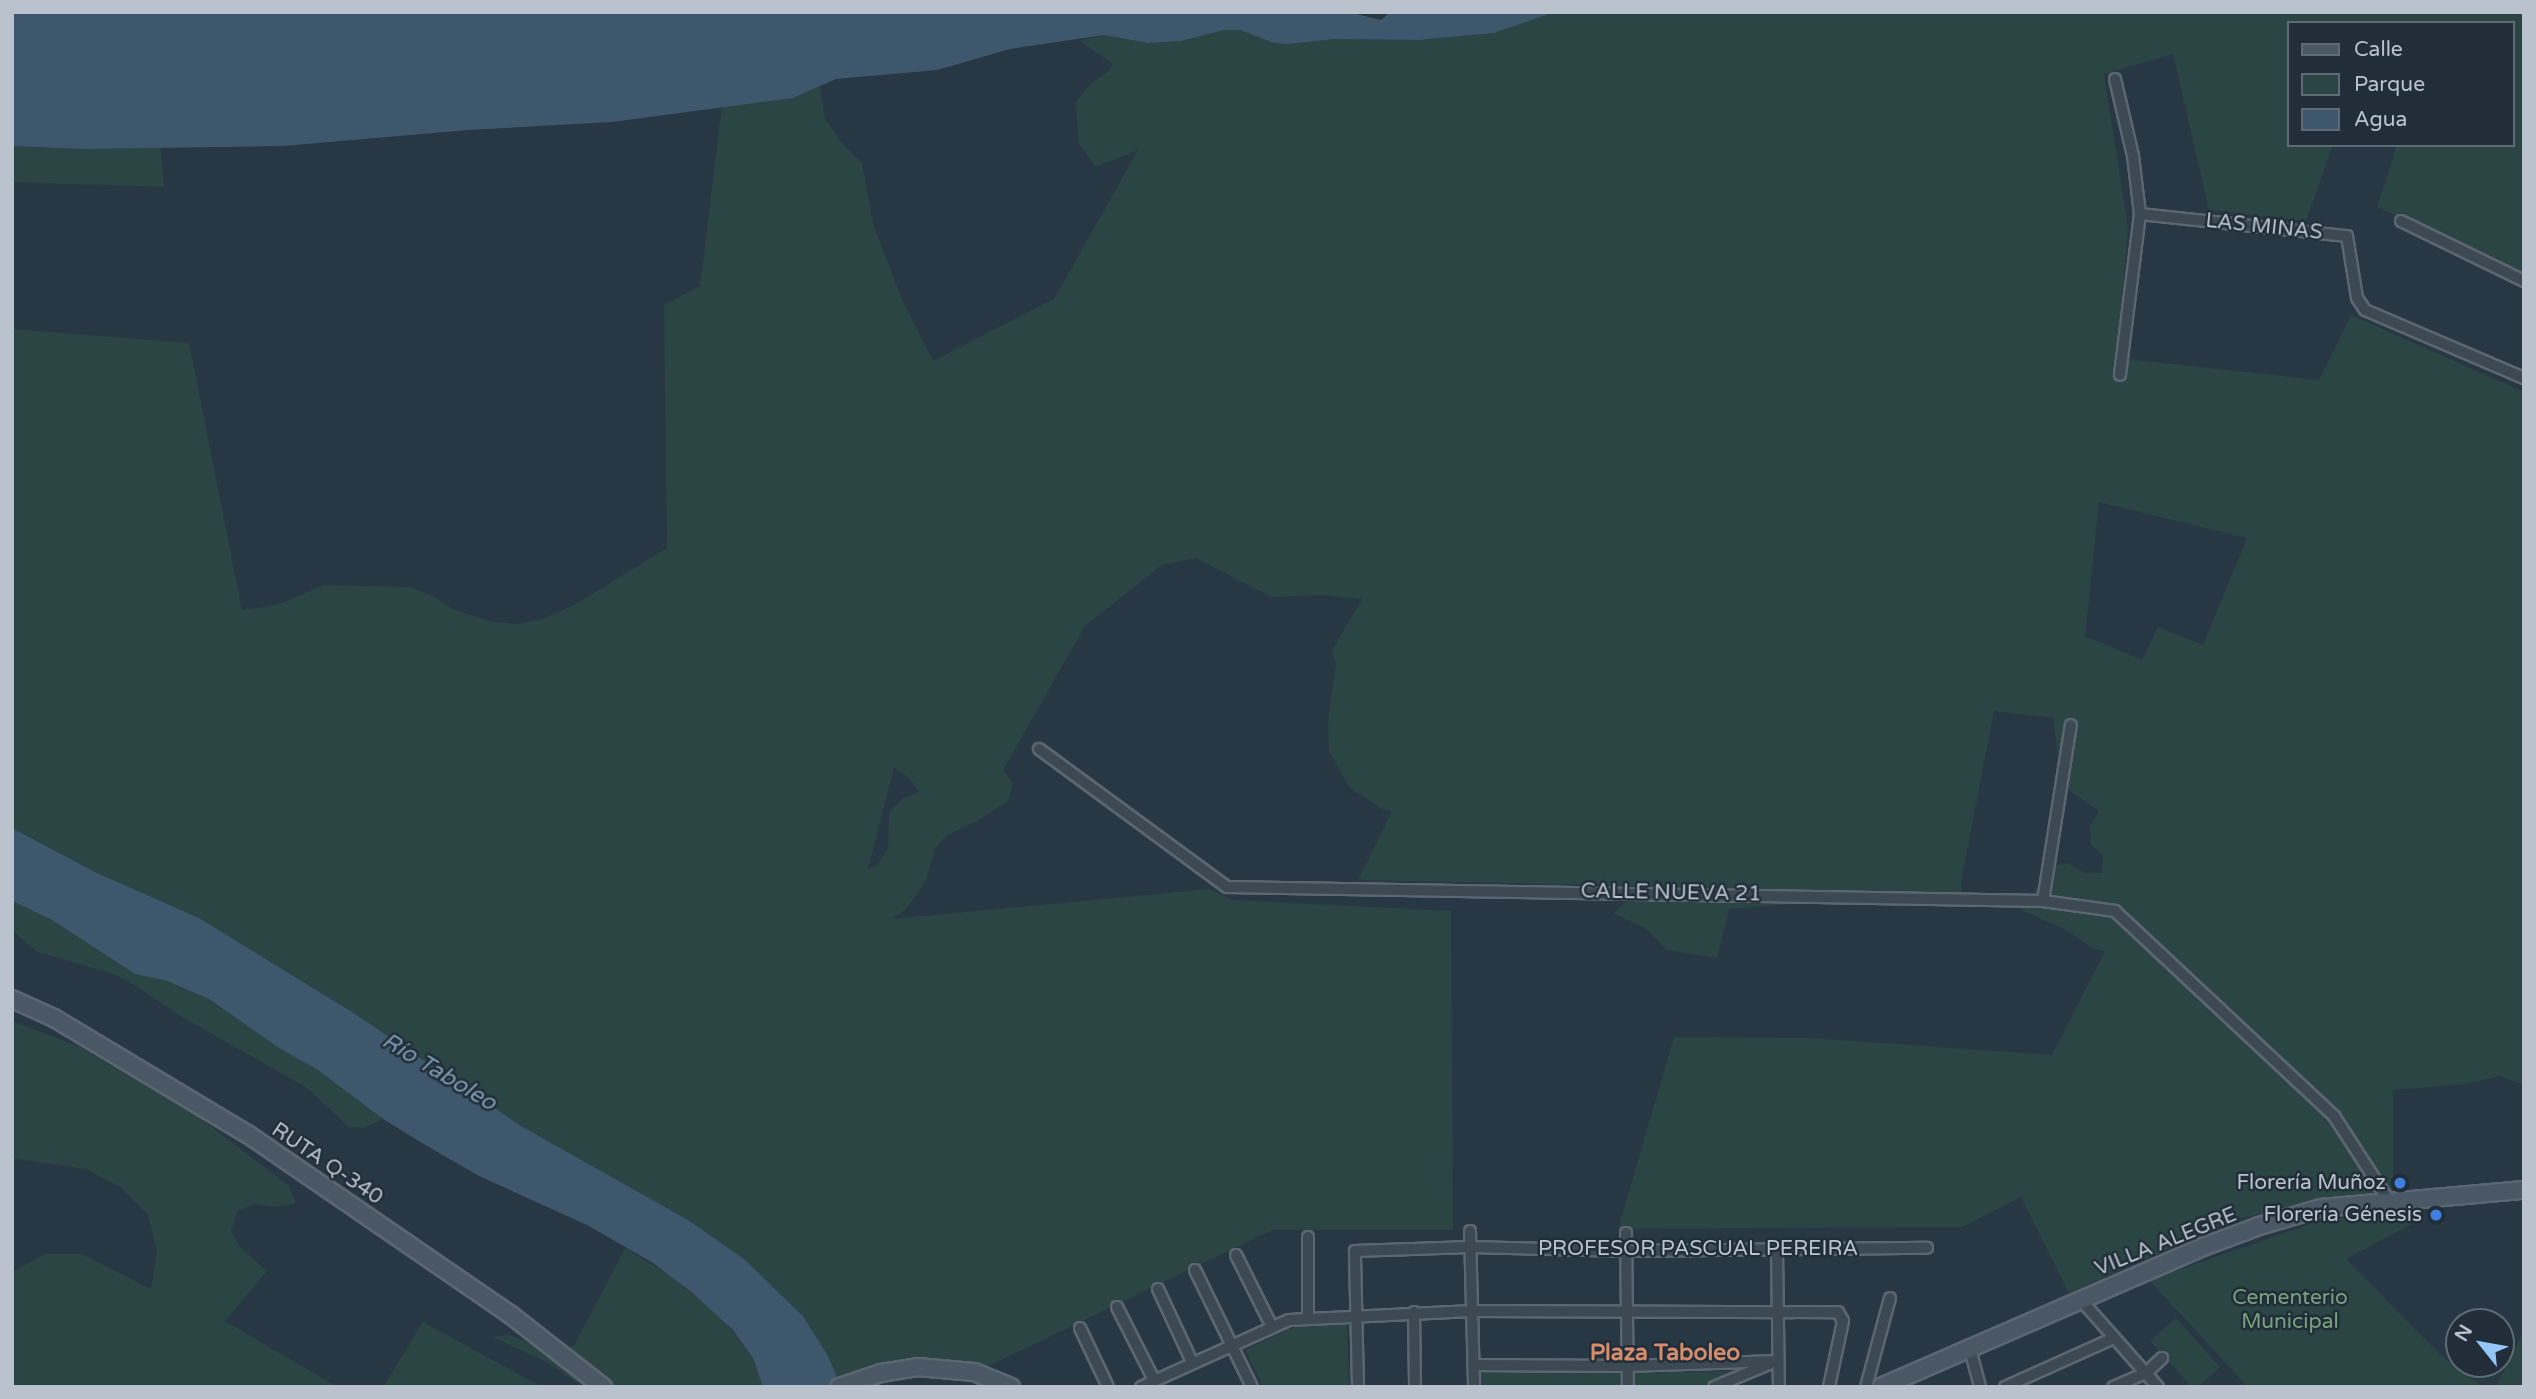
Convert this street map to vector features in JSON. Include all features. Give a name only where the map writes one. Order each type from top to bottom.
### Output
[{"type":"street","points":[[2115,79],[2133,156],[2140,214],[2120,375]]},
{"type":"street","name":"LAS MINAS","points":[[2140,214],[2345,235],[2349,238],[2357,298],[2365,310],[2524,378]]},
{"type":"street","points":[[2401,220],[2524,281]]},
{"type":"street","points":[[2043,901],[2071,725]]},
{"type":"street","name":"CALLE NUEVA 21","points":[[1039,749],[1227,887],[2043,901],[2115,911],[2334,1116],[2389,1201]]},
{"type":"street","name":"RUTA Q-340","points":[[12,999],[54,1018],[249,1135],[511,1315],[603,1387]]},
{"type":"street","name":"VILLA ALEGRE","points":[[1881,1387],[2259,1226],[2321,1208],[2524,1189]]},
{"type":"street","points":[[1470,1231],[1474,1387]]},
{"type":"street","points":[[1626,1233],[1628,1387]]},
{"type":"street","points":[[1308,1237],[1308,1317]]},
{"type":"street","name":"PROFESOR PASCUAL PEREIRA","points":[[1356,1315],[1356,1251],[1470,1247],[1626,1251],[1927,1248]]},
{"type":"street","points":[[1777,1250],[1779,1387]]},
{"type":"street","points":[[1236,1255],[1272,1327]]},
{"type":"street","points":[[1195,1270],[1252,1387]]},
{"type":"street","points":[[1158,1289],[1192,1362]]},
{"type":"street","points":[[1866,1387],[1890,1298]]},
{"type":"street","points":[[2081,1300],[2158,1387]]},
{"type":"street","points":[[1117,1307],[1154,1380]]},
{"type":"street","points":[[1141,1387],[1272,1327],[1308,1317],[1472,1311],[1833,1311],[1842,1315],[1829,1387]]},
{"type":"street","points":[[1414,1312],[1415,1387]]},
{"type":"street","points":[[1356,1315],[1358,1387]]},
{"type":"street","points":[[1080,1328],[1108,1387]]},
{"type":"street","points":[[2005,1387],[2114,1338]]},
{"type":"street","points":[[1970,1349],[1980,1387]]},
{"type":"street","points":[[2113,1387],[2146,1373],[2162,1358]]},
{"type":"street","points":[[1472,1365],[1626,1366],[1778,1361]]},
{"type":"street","points":[[1714,1387],[1778,1361]]},
{"type":"street","points":[[839,1387],[901,1368],[918,1367],[974,1372],[1011,1387]]},
{"type":"green space","points":[[1555,12],[2524,12],[2524,273],[2377,207],[2396,147],[2515,147],[2515,21],[2288,21],[2288,147],[2332,147],[2306,221],[2209,210],[2173,54],[2104,74],[2128,228],[2117,358],[2319,380],[2351,315],[2524,392],[2524,1085],[2499,1076],[2468,1084],[2393,1090],[2393,1192],[2324,1197],[2231,1221],[2069,1293],[2021,1197],[1962,1227],[1618,1229],[1674,1037],[1812,1038],[2052,1055],[2105,951],[2093,948],[2062,928],[2022,910],[2050,866],[2068,863],[2084,873],[2102,873],[2103,856],[2091,844],[2090,826],[2099,811],[2070,791],[2061,777],[2053,718],[1994,711],[1961,882],[1963,904],[1805,903],[1729,909],[1717,958],[1667,950],[1645,928],[1613,913],[1644,886],[1358,880],[1392,811],[1382,809],[1350,788],[1329,751],[1328,720],[1336,663],[1331,652],[1362,599],[1324,595],[1272,597],[1195,558],[1162,565],[1085,626],[1003,770],[1013,784],[1008,801],[979,820],[947,835],[936,847],[926,879],[916,896],[905,910],[891,919],[1209,889],[1232,900],[1451,911],[1453,1230],[1272,1230],[976,1372],[863,1373],[837,1377],[810,1326],[794,1307],[744,1259],[688,1220],[521,1126],[352,1012],[199,918],[95,872],[12,828],[12,329],[189,343],[242,610],[277,605],[325,585],[410,587],[434,597],[452,609],[493,622],[518,624],[542,619],[574,605],[667,548],[664,305],[700,286],[722,106],[793,98],[819,84],[825,118],[840,141],[862,163],[873,224],[902,299],[933,361],[1054,299],[1138,150],[1096,167],[1078,142],[1076,102],[1090,84],[1109,71],[1113,64],[1080,41],[1104,35],[1148,43],[1181,41],[1224,30],[1240,30],[1274,43],[1288,44],[1335,39],[1418,40],[1494,33]],"holes":[[[2099,502],[2247,538],[2203,645],[2158,627],[2142,660],[2085,636]],[[894,768],[909,778],[919,792],[902,799],[889,812],[888,848],[878,865],[868,869]]]},
{"type":"green space","points":[[160,145],[164,187],[12,182],[12,146],[82,149]]},
{"type":"green space","points":[[12,901],[52,920],[135,974],[167,981],[209,999],[279,1048],[318,1070],[383,1119],[364,1128],[349,1127],[306,1087],[187,1020],[128,981],[111,973],[37,952],[12,930]]},
{"type":"green space","points":[[12,1021],[78,1046],[196,1115],[289,1186],[296,1203],[276,1207],[255,1204],[238,1211],[231,1230],[240,1247],[267,1271],[225,1321],[337,1387],[12,1387],[12,1272],[45,1254],[82,1254],[151,1289],[157,1252],[148,1215],[120,1187],[85,1169],[12,1158]]},
{"type":"green space","name":"Cementerio Municipal","points":[[2401,1209],[2412,1224],[2346,1259],[2445,1358],[2445,1378],[2471,1378],[2483,1387],[2248,1387],[2149,1280],[2316,1222]]},
{"type":"green space","points":[[625,1248],[671,1276],[724,1321],[753,1358],[763,1387],[584,1387],[545,1361],[492,1337],[510,1335],[561,1357],[575,1344]]},
{"type":"green space","points":[[2176,1318],[2220,1367],[2198,1387],[2192,1387],[2150,1341]]},
{"type":"green space","points":[[423,1322],[542,1387],[383,1387]]},
{"type":"green space","points":[[1347,1323],[1349,1387],[1263,1387],[1245,1350],[1291,1328]]},
{"type":"green space","points":[[2524,1330],[2524,1387],[2496,1387],[2500,1378],[2515,1378],[2515,1348]]},
{"type":"green space","points":[[1740,1371],[1699,1387],[1635,1387],[1634,1373]]},
{"type":"green space","points":[[1481,1372],[1619,1372],[1620,1387],[1481,1387]]},
{"type":"water","points":[[12,12],[1348,12],[1381,20],[1390,12],[1555,12],[1494,33],[1418,40],[1335,39],[1288,44],[1274,43],[1240,30],[1224,30],[1181,41],[1148,43],[1104,35],[1010,49],[937,70],[836,79],[793,98],[612,122],[468,130],[283,146],[82,149],[12,146]]},
{"type":"water","name":"Río Taboleo","points":[[12,828],[95,872],[199,918],[352,1012],[521,1126],[688,1220],[744,1259],[803,1316],[828,1356],[841,1387],[763,1387],[753,1358],[732,1329],[690,1291],[653,1263],[587,1225],[479,1176],[422,1143],[383,1119],[318,1070],[279,1048],[209,999],[167,981],[135,974],[52,920],[12,901]]},
{"type":"place","name":"Florería Muñoz","points":[[2400,1183]]},
{"type":"place","name":"Florería Génesis","points":[[2436,1215]]},
{"type":"district","name":"Plaza Taboleo","points":[[1665,1353]]}]
